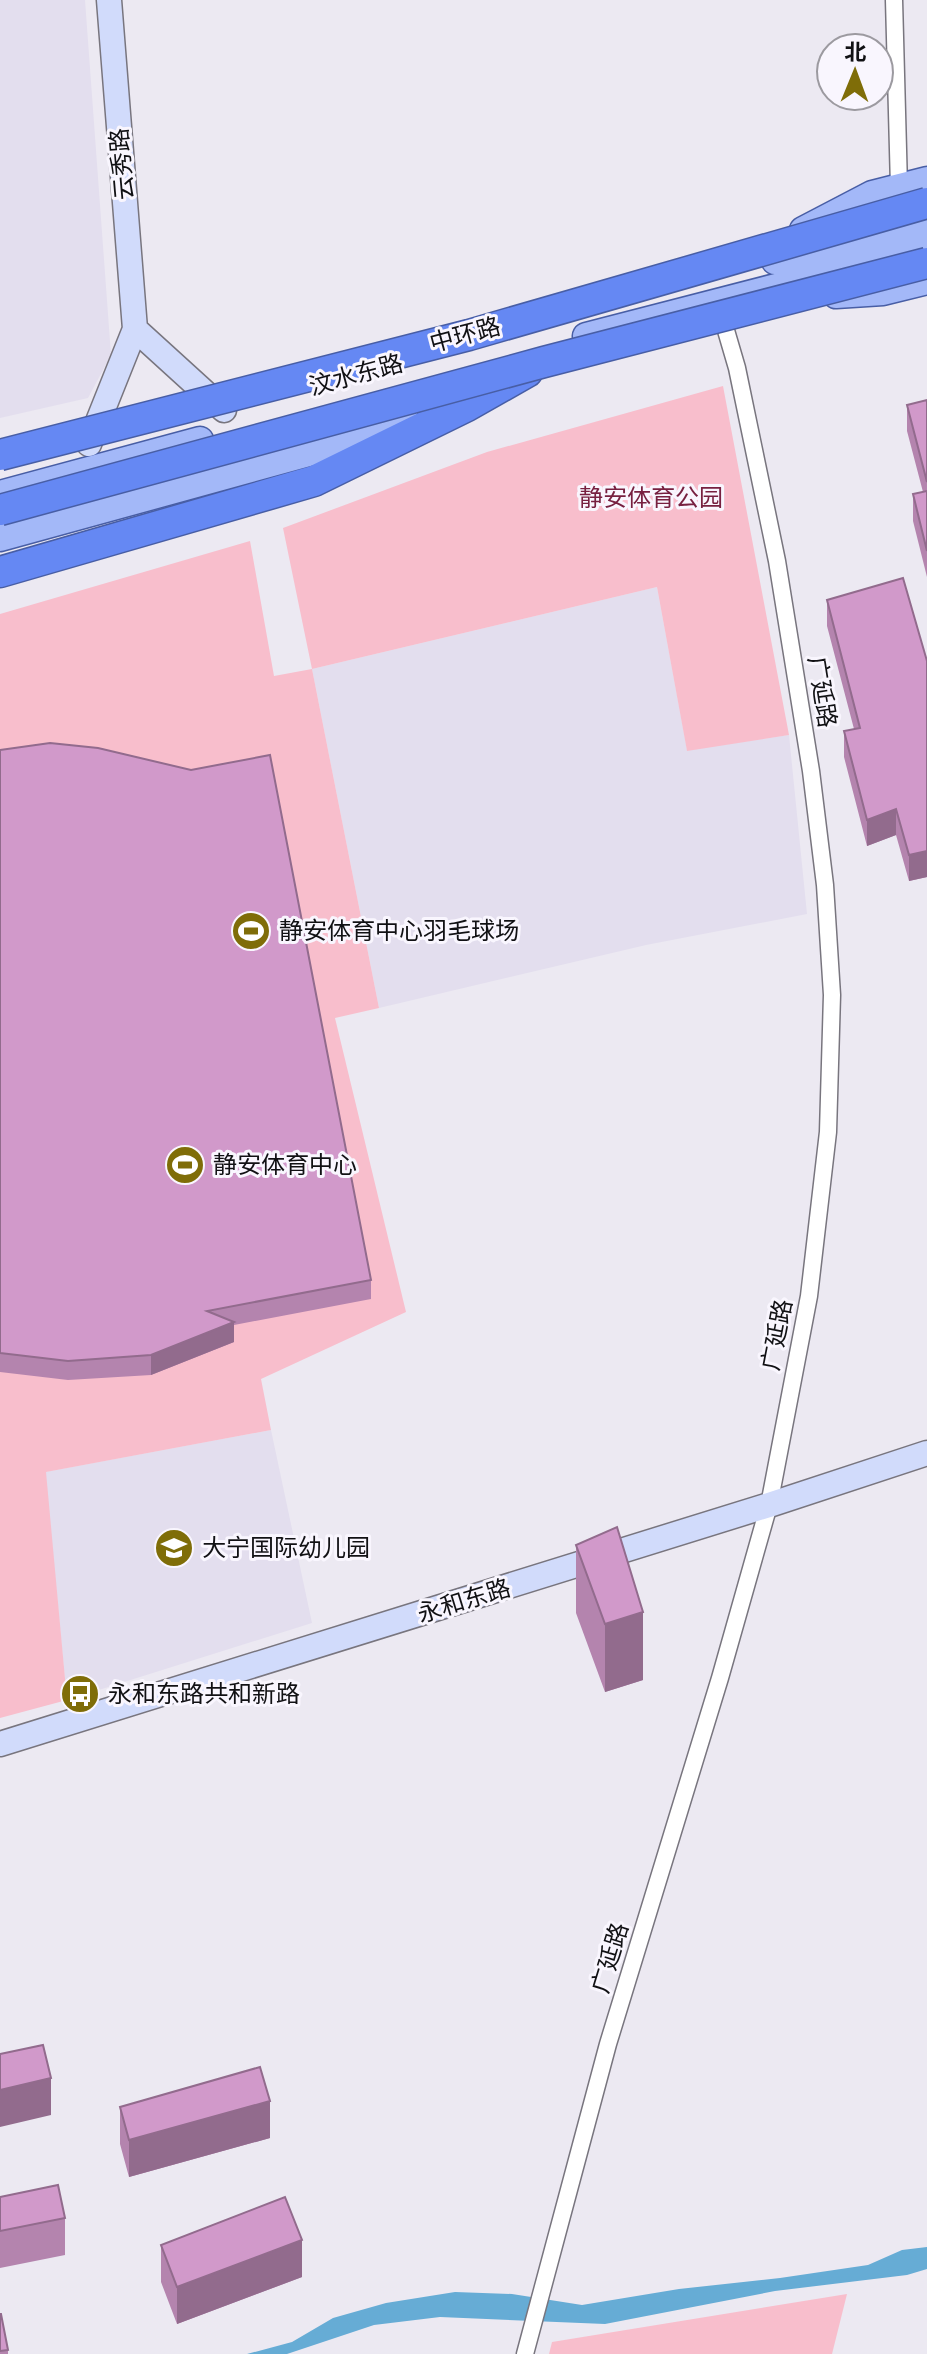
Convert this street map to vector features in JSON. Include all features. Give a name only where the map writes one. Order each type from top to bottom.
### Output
[{"type":"highway","name":"中环路","points":[[0,455],[469,335],[927,203]]},
{"type":"highway","name":"中环路","points":[[0,510],[544,362],[927,263]]},
{"type":"highway","points":[[0,447],[394,348],[469,335]]},
{"type":"highway","points":[[0,572],[314,481],[467,406],[544,362]]},
{"type":"main road","name":"汶水东路","points":[[714,290],[872,194],[927,180]]},
{"type":"main road","name":"汶水东路","points":[[0,494],[493,362],[927,223]]},
{"type":"main road","name":"汶水东路","points":[[0,470],[224,410],[714,290],[927,248]]},
{"type":"main road","name":"汶水东路","points":[[714,290],[883,292],[927,281]]},
{"type":"main road","name":"汶水东路","points":[[0,538],[327,448],[493,362]]},
{"type":"street","name":"云秀路","points":[[109,0],[135,329]]},
{"type":"street","points":[[894,0],[899,187]]},
{"type":"street","name":"广延路","points":[[526,2350],[608,2044],[720,1678],[769,1505],[809,1296],[828,1132],[832,995],[825,885],[811,771],[779,575],[737,368],[714,290]]},
{"type":"street","points":[[88,446],[135,329],[224,410]]},
{"type":"street","name":"永和东路","points":[[0,1744],[927,1453]]},
{"type":"shaded area","points":[[0,0],[85,0],[111,355],[88,398],[0,418]]},
{"type":"shaded area","points":[[657,587],[687,750],[789,735],[807,914],[646,945],[379,1008],[312,669]]},
{"type":"shaded area","name":"大宁国际幼儿园","points":[[271,1430],[312,1623],[67,1700],[45,1472]]},
{"type":"green space","name":"静安体育公园","points":[[723,386],[789,735],[687,751],[657,587],[312,669],[283,528],[487,452]]},
{"type":"green space","name":"静安体育中心","points":[[250,541],[274,676],[312,669],[379,1008],[335,1018],[406,1312],[261,1379],[271,1430],[46,1472],[67,1700],[0,1718],[0,614]]},
{"type":"green space","points":[[847,2294],[832,2354],[549,2354],[552,2342]]},
{"type":"water","points":[[927,2247],[927,2269],[907,2275],[775,2291],[605,2324],[440,2317],[374,2325],[287,2354],[247,2354],[292,2342],[333,2318],[386,2303],[455,2292],[512,2294],[582,2305],[679,2289],[868,2265],[902,2250]]},
{"type":"building","points":[[927,400],[927,482],[907,405]]},
{"type":"building","points":[[927,491],[927,551],[913,494]]},
{"type":"building","points":[[903,578],[927,661],[927,851],[909,855],[896,809],[867,820],[844,731],[860,728],[827,600]]},
{"type":"building","name":"静安体育中心","points":[[50,743],[98,748],[191,770],[270,755],[371,1280],[207,1311],[234,1322],[151,1355],[68,1361],[0,1353],[0,750]]},
{"type":"building","points":[[617,1527],[643,1612],[605,1624],[576,1545]]},
{"type":"building","points":[[43,2045],[51,2078],[0,2090],[0,2054]]},
{"type":"building","points":[[260,2067],[270,2101],[129,2140],[120,2107]]},
{"type":"building","points":[[58,2185],[65,2218],[0,2231],[0,2197]]},
{"type":"building","points":[[285,2197],[302,2240],[177,2287],[161,2245]]},
{"type":"building","points":[[0,2314],[8,2350],[0,2351]]},
{"type":"place","name":"静安体育中心羽毛球场","points":[[251,931]]},
{"type":"place","name":"静安体育中心","points":[[185,1165]]},
{"type":"place","name":"大宁国际幼儿园","points":[[174,1548]]},
{"type":"place","name":"永和东路共和新路","points":[[80,1694]]}]
